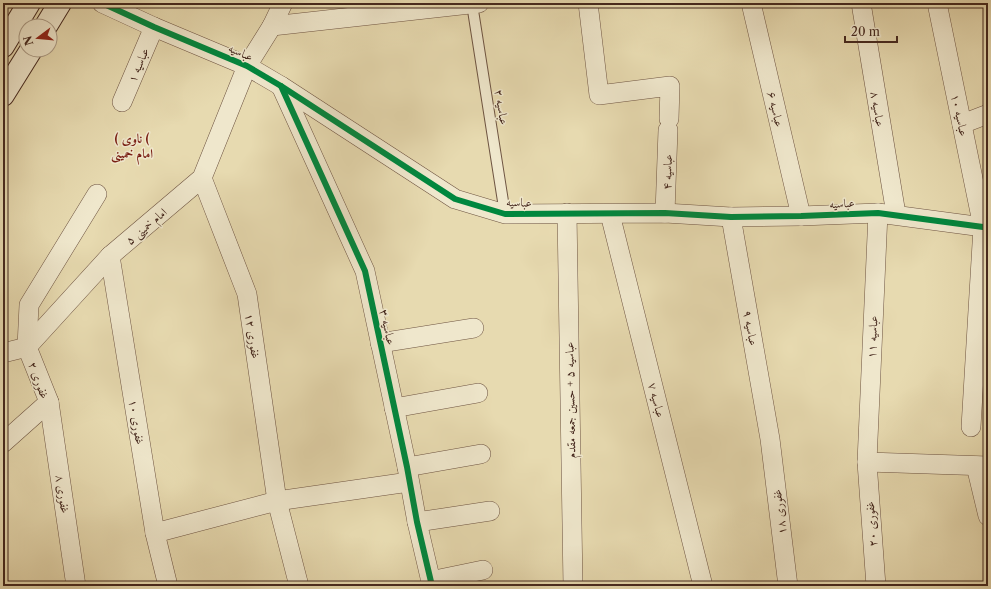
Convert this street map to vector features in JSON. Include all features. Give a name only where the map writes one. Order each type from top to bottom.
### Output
[{"type":"main road","points":[[3,46],[29,3]]},
{"type":"main road","points":[[51,18],[60,3]]},
{"type":"main road","points":[[3,95],[26,58]]},
{"type":"street","name":"عباسیه","points":[[102,3],[154,27],[247,66],[281,86],[455,199],[505,214],[665,213],[731,217],[887,213],[986,229]]},
{"type":"street","name":"امام خمینی ۵","points":[[27,347],[110,256],[202,178],[247,66],[272,26],[283,3]]},
{"type":"street","points":[[272,26],[416,7],[476,3]]},
{"type":"street","name":"عباسیه ۴","points":[[588,3],[599,95],[670,86],[665,213]]},
{"type":"street","name":"عباسیه ۶","points":[[751,3],[801,216]]},
{"type":"street","name":"عباسیه ۸","points":[[861,3],[887,213]]},
{"type":"street","name":"عباسیه ۱۰","points":[[937,3],[962,124],[986,229],[971,427]]},
{"type":"street","name":"عباسیه ۱","points":[[122,102],[154,27]]},
{"type":"street","name":"عباسیه ۳","points":[[281,86],[365,271],[408,474],[416,522],[431,583]]},
{"type":"street","points":[[962,124],[988,114]]},
{"type":"street","name":"غفوری ۱۲","points":[[202,178],[247,294],[277,501],[299,586]]},
{"type":"street","points":[[3,352],[27,347],[29,305],[97,194]]},
{"type":"street","name":"عباسیه ۵ + حسین جمعه مقدم","points":[[568,213],[574,586]]},
{"type":"street","name":"عباسیه ۱۱","points":[[867,462],[887,213]]},
{"type":"street","name":"عباسیه ۷","points":[[610,214],[703,586]]},
{"type":"street","name":"عباسیه ۹","points":[[731,217],[770,439]]},
{"type":"street","name":"غفوری ۱۰","points":[[110,256],[155,533],[168,586]]},
{"type":"street","points":[[380,343],[474,328]]},
{"type":"street","name":"غفوری ۲","points":[[3,442],[49,402],[27,347]]},
{"type":"street","points":[[394,408],[478,393]]},
{"type":"street","name":"غفوری ۸","points":[[49,402],[76,586]]},
{"type":"street","name":"غفوری ۱۸","points":[[770,439],[788,586]]},
{"type":"street","points":[[155,533],[277,501],[408,474],[481,454]]},
{"type":"street","points":[[867,462],[982,466],[988,516]]},
{"type":"street","name":"غفوری ۲۰","points":[[867,462],[876,586]]},
{"type":"street","points":[[416,522],[490,511]]},
{"type":"street","points":[[431,583],[483,570]]},
{"type":"lane","name":"عباسیه ۲","points":[[476,3],[505,214]]},
{"type":"cycle path","points":[[102,3],[154,27],[247,66],[281,86],[455,199],[505,214],[665,213],[731,217],[878,213],[983,227],[988,226]]},
{"type":"cycle path","points":[[281,86],[365,271],[407,467],[417,522],[432,586]]},
{"type":"district","name":"( ناوی ( امام خمینی","points":[[132,146]]}]
